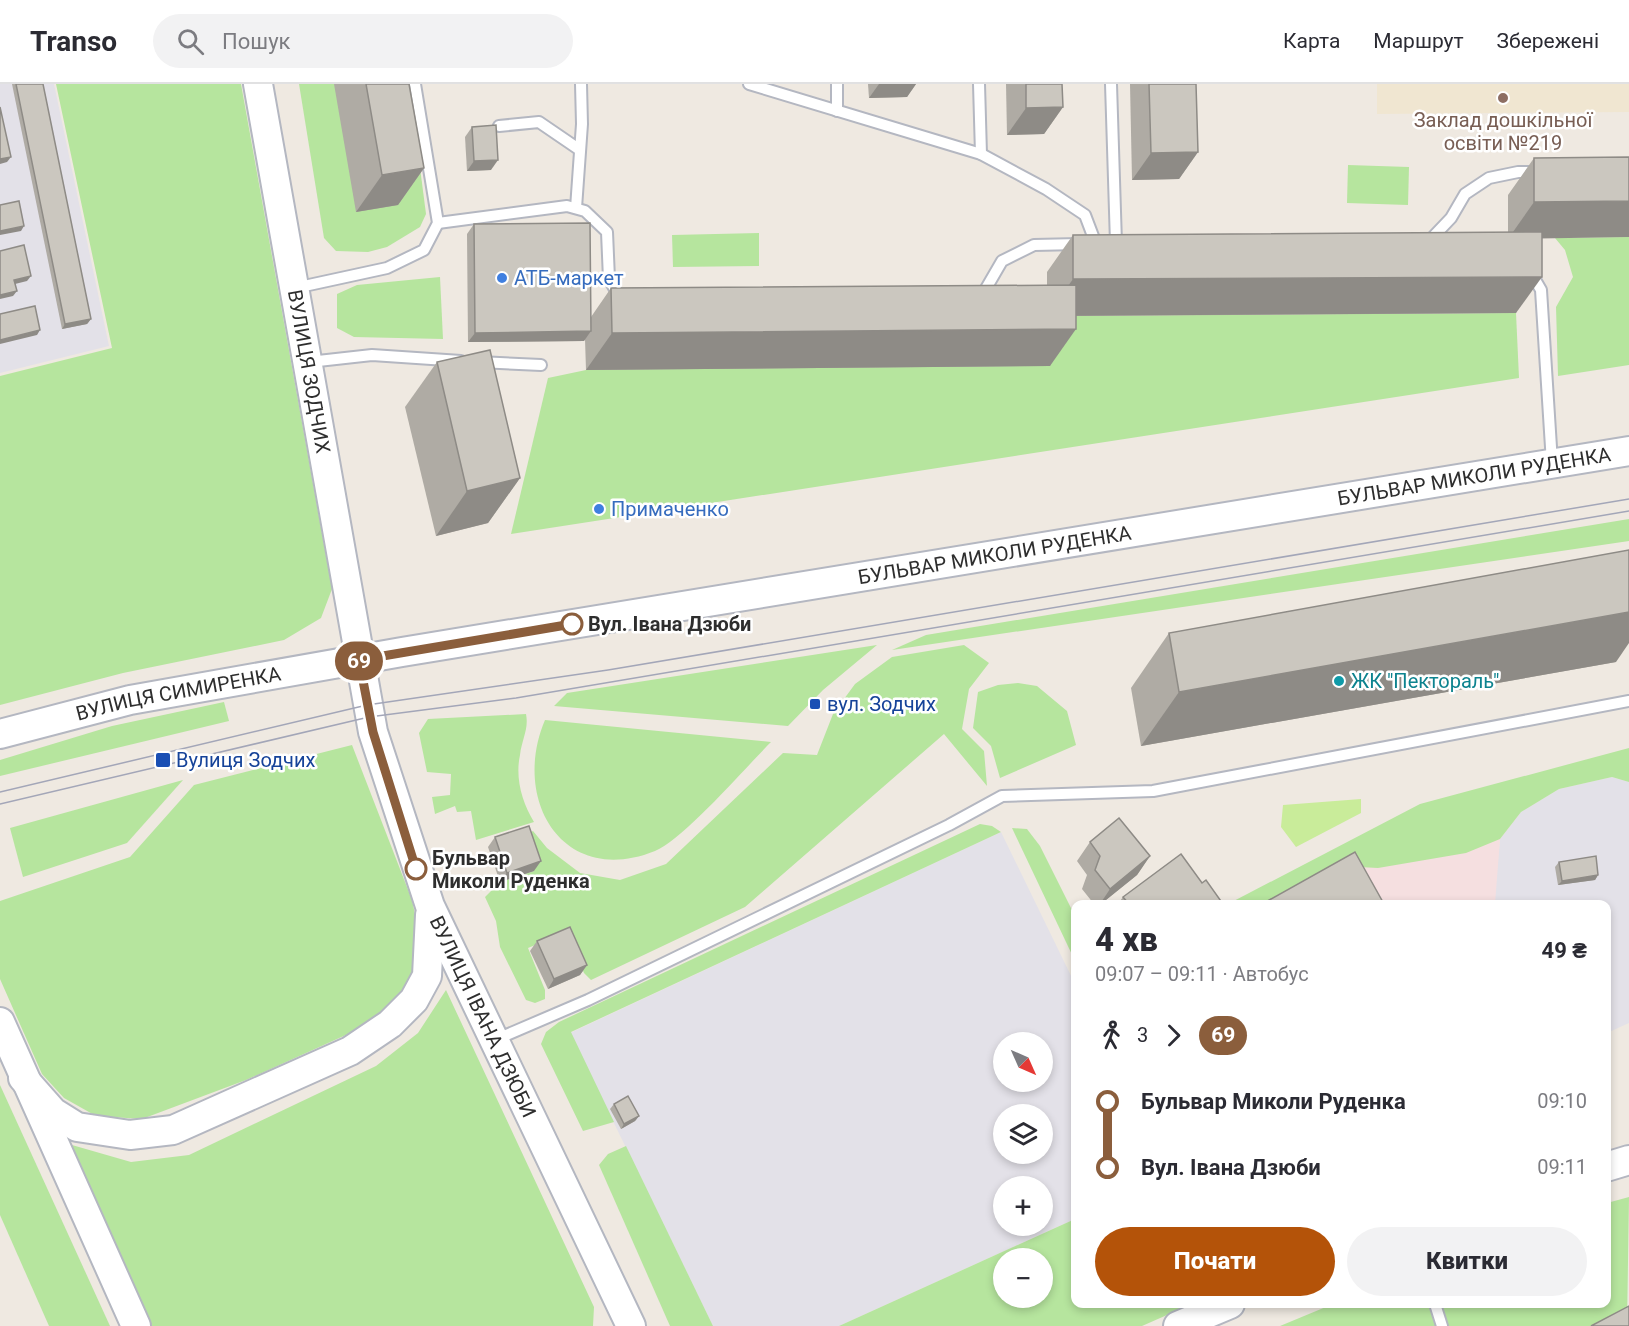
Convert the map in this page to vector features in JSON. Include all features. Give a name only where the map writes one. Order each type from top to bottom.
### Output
[{"type":"main road","name":"ВУЛИЦЯ ЗОДЧИХ","points":[[258,84],[359,660]]},
{"type":"main road","name":"БУЛЬВАР МИКОЛИ РУДЕНКА","points":[[359,660],[1629,451]]},
{"type":"main road","name":"ВУЛИЦЯ СИМИРЕНКА","points":[[0,734],[130,700],[359,660]]},
{"type":"main road","name":"ВУЛИЦЯ ІВАНА ДЗЮБИ","points":[[359,660],[373,732],[430,906],[631,1326]]},
{"type":"main road","points":[[23,1078],[53,1112],[77,1127],[130,1135],[173,1130],[350,1051],[390,1024],[414,1000],[427,976],[431,945],[430,906]]},
{"type":"main road","points":[[0,1022],[23,1078],[136,1326]]},
{"type":"main road","points":[[1611,1165],[1629,1160]]},
{"type":"main road","points":[[1178,1326],[1221,1308]]},
{"type":"lane","points":[[295,288],[387,268],[424,250],[438,223],[415,84]]},
{"type":"lane","points":[[576,208],[581,84]]},
{"type":"lane","points":[[749,84],[981,154],[1046,189],[1085,215],[1096,244]]},
{"type":"lane","points":[[837,84],[837,111]]},
{"type":"lane","points":[[979,84],[981,154]]},
{"type":"lane","points":[[1112,84],[1116,243]]},
{"type":"lane","points":[[499,126],[539,122],[580,150]]},
{"type":"lane","points":[[1431,240],[1451,218],[1465,194],[1490,178],[1518,172],[1551,171]]},
{"type":"lane","points":[[438,223],[567,206],[585,211],[607,232],[609,279],[622,301],[634,301]]},
{"type":"lane","points":[[962,294],[984,292],[1002,261],[1034,245],[1128,243]]},
{"type":"lane","points":[[1523,264],[1530,270],[1541,290],[1553,465]]},
{"type":"lane","points":[[306,362],[372,355],[541,365]]},
{"type":"lane","points":[[494,1041],[609,990],[949,825],[996,798],[1153,791],[1629,701]]},
{"type":"lane","points":[[1436,1308],[1442,1326]]},
{"type":"shaded area","points":[[0,84],[54,84],[109,346],[0,373]]},
{"type":"shaded area","name":"Заклад дошкільної освіти №219","points":[[1377,84],[1629,84],[1629,112],[1377,114]]},
{"type":"shaded area","points":[[1612,777],[1629,782],[1629,1023],[1611,1031],[1611,900],[1495,900],[1500,839],[1521,812],[1559,789]]},
{"type":"shaded area","points":[[1521,812],[1500,839],[1495,900],[1286,900],[1340,868]]},
{"type":"shaded area","points":[[1001,832],[1071,976],[1071,1221],[1053,1229],[1053,1176],[993,1176],[993,1236],[1038,1236],[1011,1248],[993,1248],[993,1256],[839,1326],[713,1326],[570,1033]]},
{"type":"green space","points":[[56,84],[241,84],[332,589],[321,618],[284,640],[123,673],[0,705],[0,376],[112,348]]},
{"type":"green space","points":[[299,84],[334,84],[419,160],[426,214],[420,227],[387,247],[368,252],[336,251],[324,238]]},
{"type":"green space","points":[[1348,165],[1409,167],[1408,205],[1347,203]]},
{"type":"green space","points":[[759,233],[759,266],[673,267],[672,235]]},
{"type":"green space","points":[[1629,237],[1629,365],[1558,376],[1556,307],[1573,277],[1565,250],[1555,238]]},
{"type":"green space","points":[[440,277],[443,339],[354,337],[337,328],[337,294],[357,285]]},
{"type":"green space","points":[[1516,313],[1519,378],[511,534],[548,378],[586,370],[1047,316]]},
{"type":"green space","points":[[1629,519],[1629,541],[892,650],[926,635]]},
{"type":"green space","points":[[877,645],[823,690],[788,726],[554,706],[567,693]]},
{"type":"green space","points":[[964,645],[989,663],[969,689],[962,729],[984,751],[987,786],[944,734],[745,907],[591,980],[584,973],[566,932],[528,948],[545,990],[545,999],[535,1003],[526,1000],[500,947],[496,921],[485,897],[500,882],[534,871],[522,836],[533,831],[547,848],[580,873],[620,880],[666,864],[783,753],[817,755],[833,714],[855,684],[892,657]]},
{"type":"green space","points":[[1018,683],[1037,686],[1067,711],[1076,745],[1000,778],[991,746],[973,728],[978,692],[998,685]]},
{"type":"green space","points":[[224,702],[229,721],[0,776],[0,760],[112,726]]},
{"type":"green space","points":[[526,714],[527,724],[518,772],[523,798],[534,822],[476,840],[471,811],[457,812],[455,806],[435,814],[432,797],[450,795],[451,774],[427,772],[419,733],[428,719]]},
{"type":"green space","points":[[545,720],[771,742],[698,818],[667,844],[655,851],[622,859],[594,857],[571,847],[553,829],[541,806],[535,779],[536,750]]},
{"type":"green space","points":[[352,745],[412,900],[422,947],[408,990],[368,1025],[246,1080],[142,1119],[96,1116],[64,1098],[42,1074],[0,979],[0,901],[130,857],[194,785]]},
{"type":"green space","points":[[1629,748],[1629,782],[1612,777],[1559,789],[1521,812],[1500,839],[1466,853],[1378,868],[1340,866],[1281,900],[1236,900],[1420,804]]},
{"type":"green space","points":[[183,780],[127,843],[23,877],[10,828]]},
{"type":"green space","points":[[1361,799],[1361,813],[1296,847],[1281,827],[1283,805]]},
{"type":"green space","points":[[980,824],[992,826],[1001,832],[571,1032],[614,1122],[583,1131],[541,1044],[546,1032],[559,1022]]},
{"type":"green space","points":[[1012,828],[1027,829],[1040,846],[1071,908],[1071,953]]},
{"type":"green space","points":[[446,990],[594,1307],[593,1326],[152,1326],[65,1143],[131,1162],[189,1155],[376,1066],[418,1033]]},
{"type":"green space","points":[[0,1085],[110,1326],[49,1326],[0,1215]]},
{"type":"green space","points":[[626,1146],[713,1326],[670,1326],[599,1165],[608,1154]]},
{"type":"green space","points":[[1629,1197],[1627,1326],[1280,1326],[1323,1308],[1611,1308],[1611,1202]]},
{"type":"green space","points":[[1071,1221],[1071,1308],[1183,1308],[1142,1326],[839,1326],[993,1256],[993,1308],[1053,1308],[1053,1248],[1011,1248],[1038,1236],[1053,1236],[1053,1229]]},
{"type":"building","points":[[16,84],[43,84],[91,319],[65,324]]},
{"type":"building","points":[[366,84],[409,84],[424,168],[382,175]]},
{"type":"building","points":[[1026,84],[1062,84],[1063,107],[1026,108]]},
{"type":"building","points":[[1149,84],[1196,84],[1198,152],[1151,153]]},
{"type":"building","points":[[0,107],[11,157],[0,159]]},
{"type":"building","points":[[496,125],[498,160],[474,161],[472,127]]},
{"type":"building","points":[[1629,157],[1629,201],[1534,202],[1534,158]]},
{"type":"building","points":[[19,201],[24,226],[0,231],[0,205]]},
{"type":"building","points":[[590,223],[591,331],[475,333],[474,224]]},
{"type":"building","points":[[1542,232],[1542,277],[1073,279],[1073,235]]},
{"type":"building","points":[[24,245],[31,276],[14,280],[17,291],[0,295],[0,251]]},
{"type":"building","points":[[1076,285],[1076,329],[612,333],[611,288]]},
{"type":"building","points":[[35,306],[40,330],[0,340],[0,314]]},
{"type":"building","points":[[490,350],[520,478],[467,491],[437,362]]},
{"type":"building","points":[[1629,550],[1629,612],[1179,692],[1169,633]]},
{"type":"building","points":[[1119,818],[1150,856],[1110,889],[1095,870],[1100,856],[1090,842]]},
{"type":"building","points":[[529,826],[541,861],[507,873],[495,837]]},
{"type":"building","points":[[1355,852],[1382,900],[1269,900]]},
{"type":"building","points":[[1181,854],[1202,883],[1206,880],[1220,900],[1126,900],[1123,897]]},
{"type":"building","points":[[1596,856],[1598,875],[1562,881],[1559,862]]},
{"type":"building","points":[[570,927],[587,965],[554,979],[537,941]]},
{"type":"building","points":[[628,1096],[639,1116],[624,1124],[614,1104]]},
{"type":"building","points":[[1629,1306],[1629,1326],[1591,1326]]},
{"type":"tram line","points":[[0,792],[367,705],[608,670],[1629,499]]},
{"type":"tram line","points":[[0,804],[369,717],[516,698],[1629,511]]},
{"type":"bus line","name":"69","points":[[416,869],[373,732],[359,660],[572,624]]},
{"type":"place","name":"Заклад дошкільної освіти №219","points":[[1503,98]]},
{"type":"place","name":"АТБ-маркет","points":[[502,278]]},
{"type":"place","name":"Примаченко","points":[[599,509]]},
{"type":"place","name":"Вул. Івана Дзюби","points":[[572,624]]},
{"type":"place","name":"ЖК \"Пектораль\"","points":[[1339,681]]},
{"type":"place","name":"вул. Зодчих","points":[[815,704]]},
{"type":"place","name":"Вулиця Зодчих","points":[[163,760]]},
{"type":"place","name":"Бульвар Миколи Руденка","points":[[416,869]]}]
